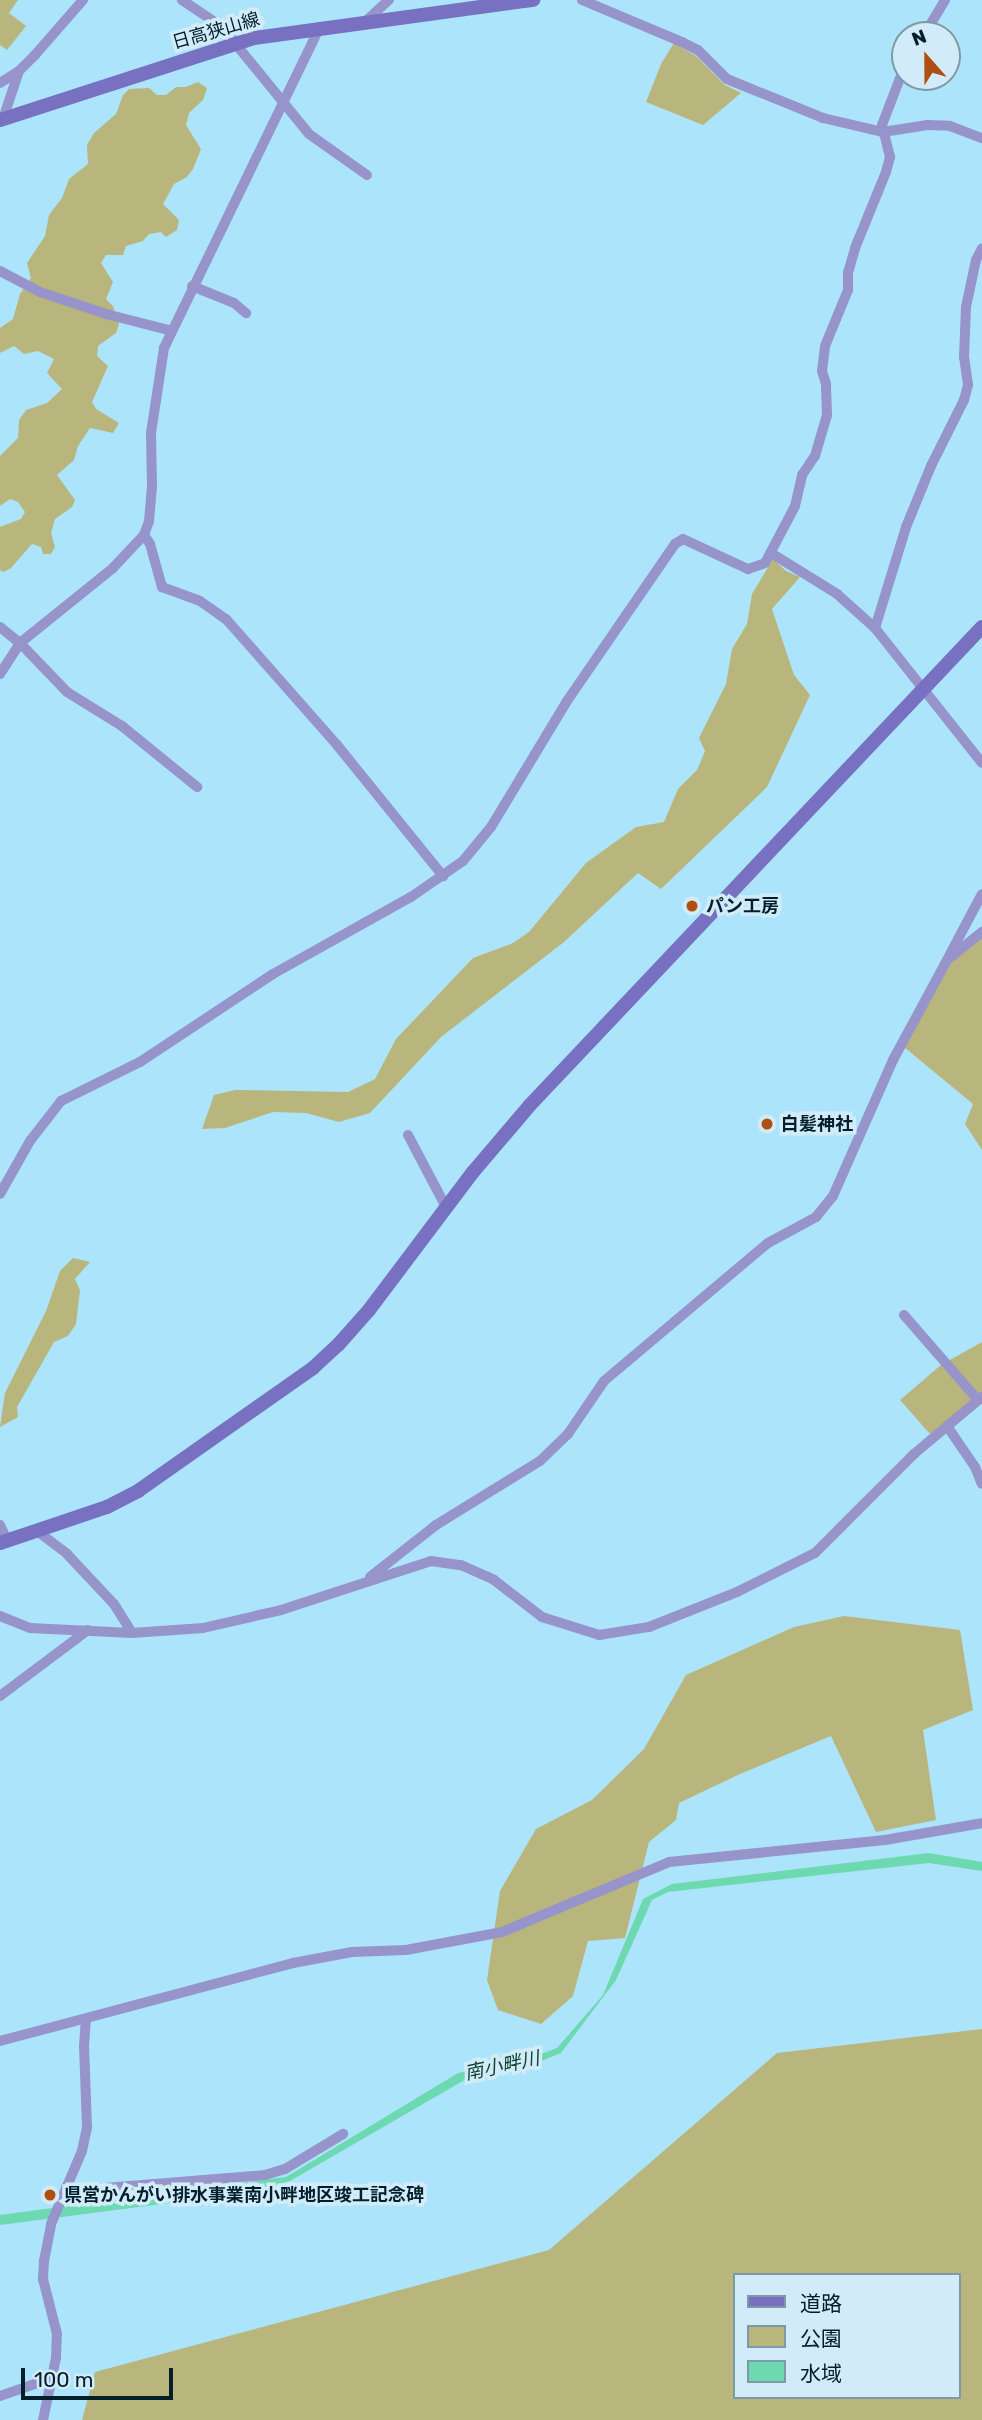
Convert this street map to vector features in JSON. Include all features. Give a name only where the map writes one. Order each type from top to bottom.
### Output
[{"type":"street","points":[[0,83],[19,71],[83,0]]},
{"type":"street","points":[[182,0],[221,26],[309,134],[367,175]]},
{"type":"street","points":[[365,22],[389,0]]},
{"type":"street","name":"日高狭山線","points":[[1,120],[235,43],[320,27],[533,0]]},
{"type":"street","points":[[582,0],[690,46],[727,79],[822,118],[883,132],[927,125],[950,126],[982,138]]},
{"type":"street","points":[[932,21],[945,0]]},
{"type":"street","points":[[0,674],[20,643],[122,560],[144,536],[149,521],[151,433],[156,383],[164,348],[191,286],[320,27]]},
{"type":"street","points":[[1,120],[19,71]]},
{"type":"street","points":[[0,1194],[30,1142],[61,1101],[140,1062],[273,974],[341,933],[411,897],[443,876],[478,846],[567,701],[668,549],[683,539],[748,569],[765,562],[795,506],[802,475],[815,456],[827,415],[822,360],[848,290],[848,273],[855,248],[880,191],[890,157],[882,125],[895,91]]},
{"type":"street","points":[[875,628],[906,527],[930,466],[958,417],[966,393],[965,307],[976,260],[982,248]]},
{"type":"street","points":[[0,271],[40,292],[172,331]]},
{"type":"street","points":[[191,286],[234,303],[246,313]]},
{"type":"street","points":[[144,536],[150,544],[162,587],[200,601],[226,619],[337,745],[443,876]]},
{"type":"street","points":[[771,553],[837,594],[875,628],[982,763]]},
{"type":"street","points":[[0,1525],[4,1542],[117,1503],[313,1368],[369,1310],[446,1207],[530,1105],[982,626]]},
{"type":"street","points":[[0,627],[20,643],[67,692],[122,726],[197,788]]},
{"type":"street","points":[[359,1586],[436,1525],[540,1461],[568,1434],[604,1381],[768,1243],[816,1217],[833,1196],[892,1060],[982,894]]},
{"type":"street","points":[[947,960],[982,932]]},
{"type":"street","points":[[408,1135],[446,1207]]},
{"type":"street","points":[[0,1616],[30,1628],[132,1633],[203,1628],[281,1610],[431,1561],[461,1565],[494,1580],[542,1617],[599,1635],[649,1627],[737,1592],[815,1553],[914,1454],[980,1398],[904,1315]]},
{"type":"street","points":[[947,1426],[975,1467],[982,1484]]},
{"type":"street","points":[[37,1531],[67,1554],[114,1604],[132,1633]]},
{"type":"street","points":[[0,1696],[88,1630]]},
{"type":"street","points":[[0,2041],[293,1963],[352,1952],[405,1950],[502,1931],[669,1862],[885,1840],[982,1823]]},
{"type":"street","points":[[43,2420],[52,2378],[57,2334],[44,2279],[53,2219],[82,2151],[88,2127],[84,2046],[86,2020]]},
{"type":"street","points":[[66,2187],[80,2190],[265,2175],[285,2169],[344,2134]]},
{"type":"street","points":[[0,2396],[52,2378]]},
{"type":"green space","points":[[0,0],[18,0],[9,13],[26,26],[7,50],[0,45]]},
{"type":"green space","points":[[674,43],[696,56],[725,85],[741,93],[703,125],[646,102],[661,64]]},
{"type":"green space","points":[[198,82],[207,88],[203,100],[189,113],[186,125],[201,149],[193,169],[187,177],[174,184],[163,204],[179,220],[177,230],[166,237],[161,232],[149,234],[143,241],[126,246],[123,255],[106,255],[101,263],[113,282],[106,299],[113,306],[119,324],[116,333],[98,346],[97,356],[108,366],[92,402],[96,409],[119,423],[113,433],[90,428],[78,446],[74,460],[57,475],[75,500],[72,507],[55,519],[51,533],[55,547],[51,554],[43,554],[41,547],[32,544],[10,569],[3,572],[0,570],[0,527],[21,519],[25,512],[18,502],[10,499],[0,506],[0,456],[18,438],[19,420],[26,410],[47,403],[62,389],[47,373],[54,359],[38,351],[24,354],[14,346],[0,353],[0,328],[13,319],[20,294],[31,278],[27,263],[45,236],[49,215],[62,198],[69,179],[88,164],[87,145],[94,133],[116,114],[123,95],[129,89],[149,88],[157,95],[166,95],[176,87],[186,87]]},
{"type":"green space","points":[[773,559],[786,571],[800,577],[772,609],[794,675],[810,695],[767,787],[661,889],[638,873],[564,942],[441,1037],[370,1113],[339,1122],[306,1113],[273,1112],[225,1128],[202,1129],[214,1095],[235,1090],[348,1092],[375,1079],[396,1039],[473,958],[513,943],[529,932],[586,863],[636,827],[664,822],[678,789],[697,770],[705,751],[699,738],[726,684],[732,649],[747,624],[752,594]]},
{"type":"green space","points":[[982,937],[982,1150],[965,1124],[973,1104],[904,1047],[950,962]]},
{"type":"green space","points":[[73,1258],[90,1262],[75,1279],[80,1290],[76,1324],[68,1336],[54,1342],[17,1407],[18,1417],[0,1427],[5,1393],[46,1311],[60,1271]]},
{"type":"green space","points":[[982,1342],[982,1395],[930,1434],[900,1400],[941,1365]]},
{"type":"green space","points":[[844,1616],[960,1630],[973,1710],[923,1730],[936,1820],[876,1832],[831,1736],[740,1774],[679,1803],[676,1820],[649,1842],[625,1938],[588,1941],[573,1996],[541,2024],[498,2010],[487,1980],[500,1891],[536,1829],[592,1800],[644,1749],[686,1675],[794,1627]]},
{"type":"green space","points":[[982,2029],[982,2420],[82,2420],[95,2372],[549,2250],[777,2053]]},
{"type":"water","name":"南小畔川","points":[[929,1853],[982,1862],[982,1871],[929,1863],[668,1892],[652,1900],[616,1980],[561,2053],[534,2064],[468,2078],[290,2181],[239,2194],[0,2225],[0,2215],[286,2177],[458,2073],[533,2057],[557,2048],[603,1995],[643,1899],[672,1884]]},
{"type":"place","name":"パン工房","points":[[692,906]]},
{"type":"place","name":"白髪神社","points":[[767,1124]]},
{"type":"place","name":"県営かんがい排水事業南小畔地区竣工記念碑","points":[[50,2195]]}]
